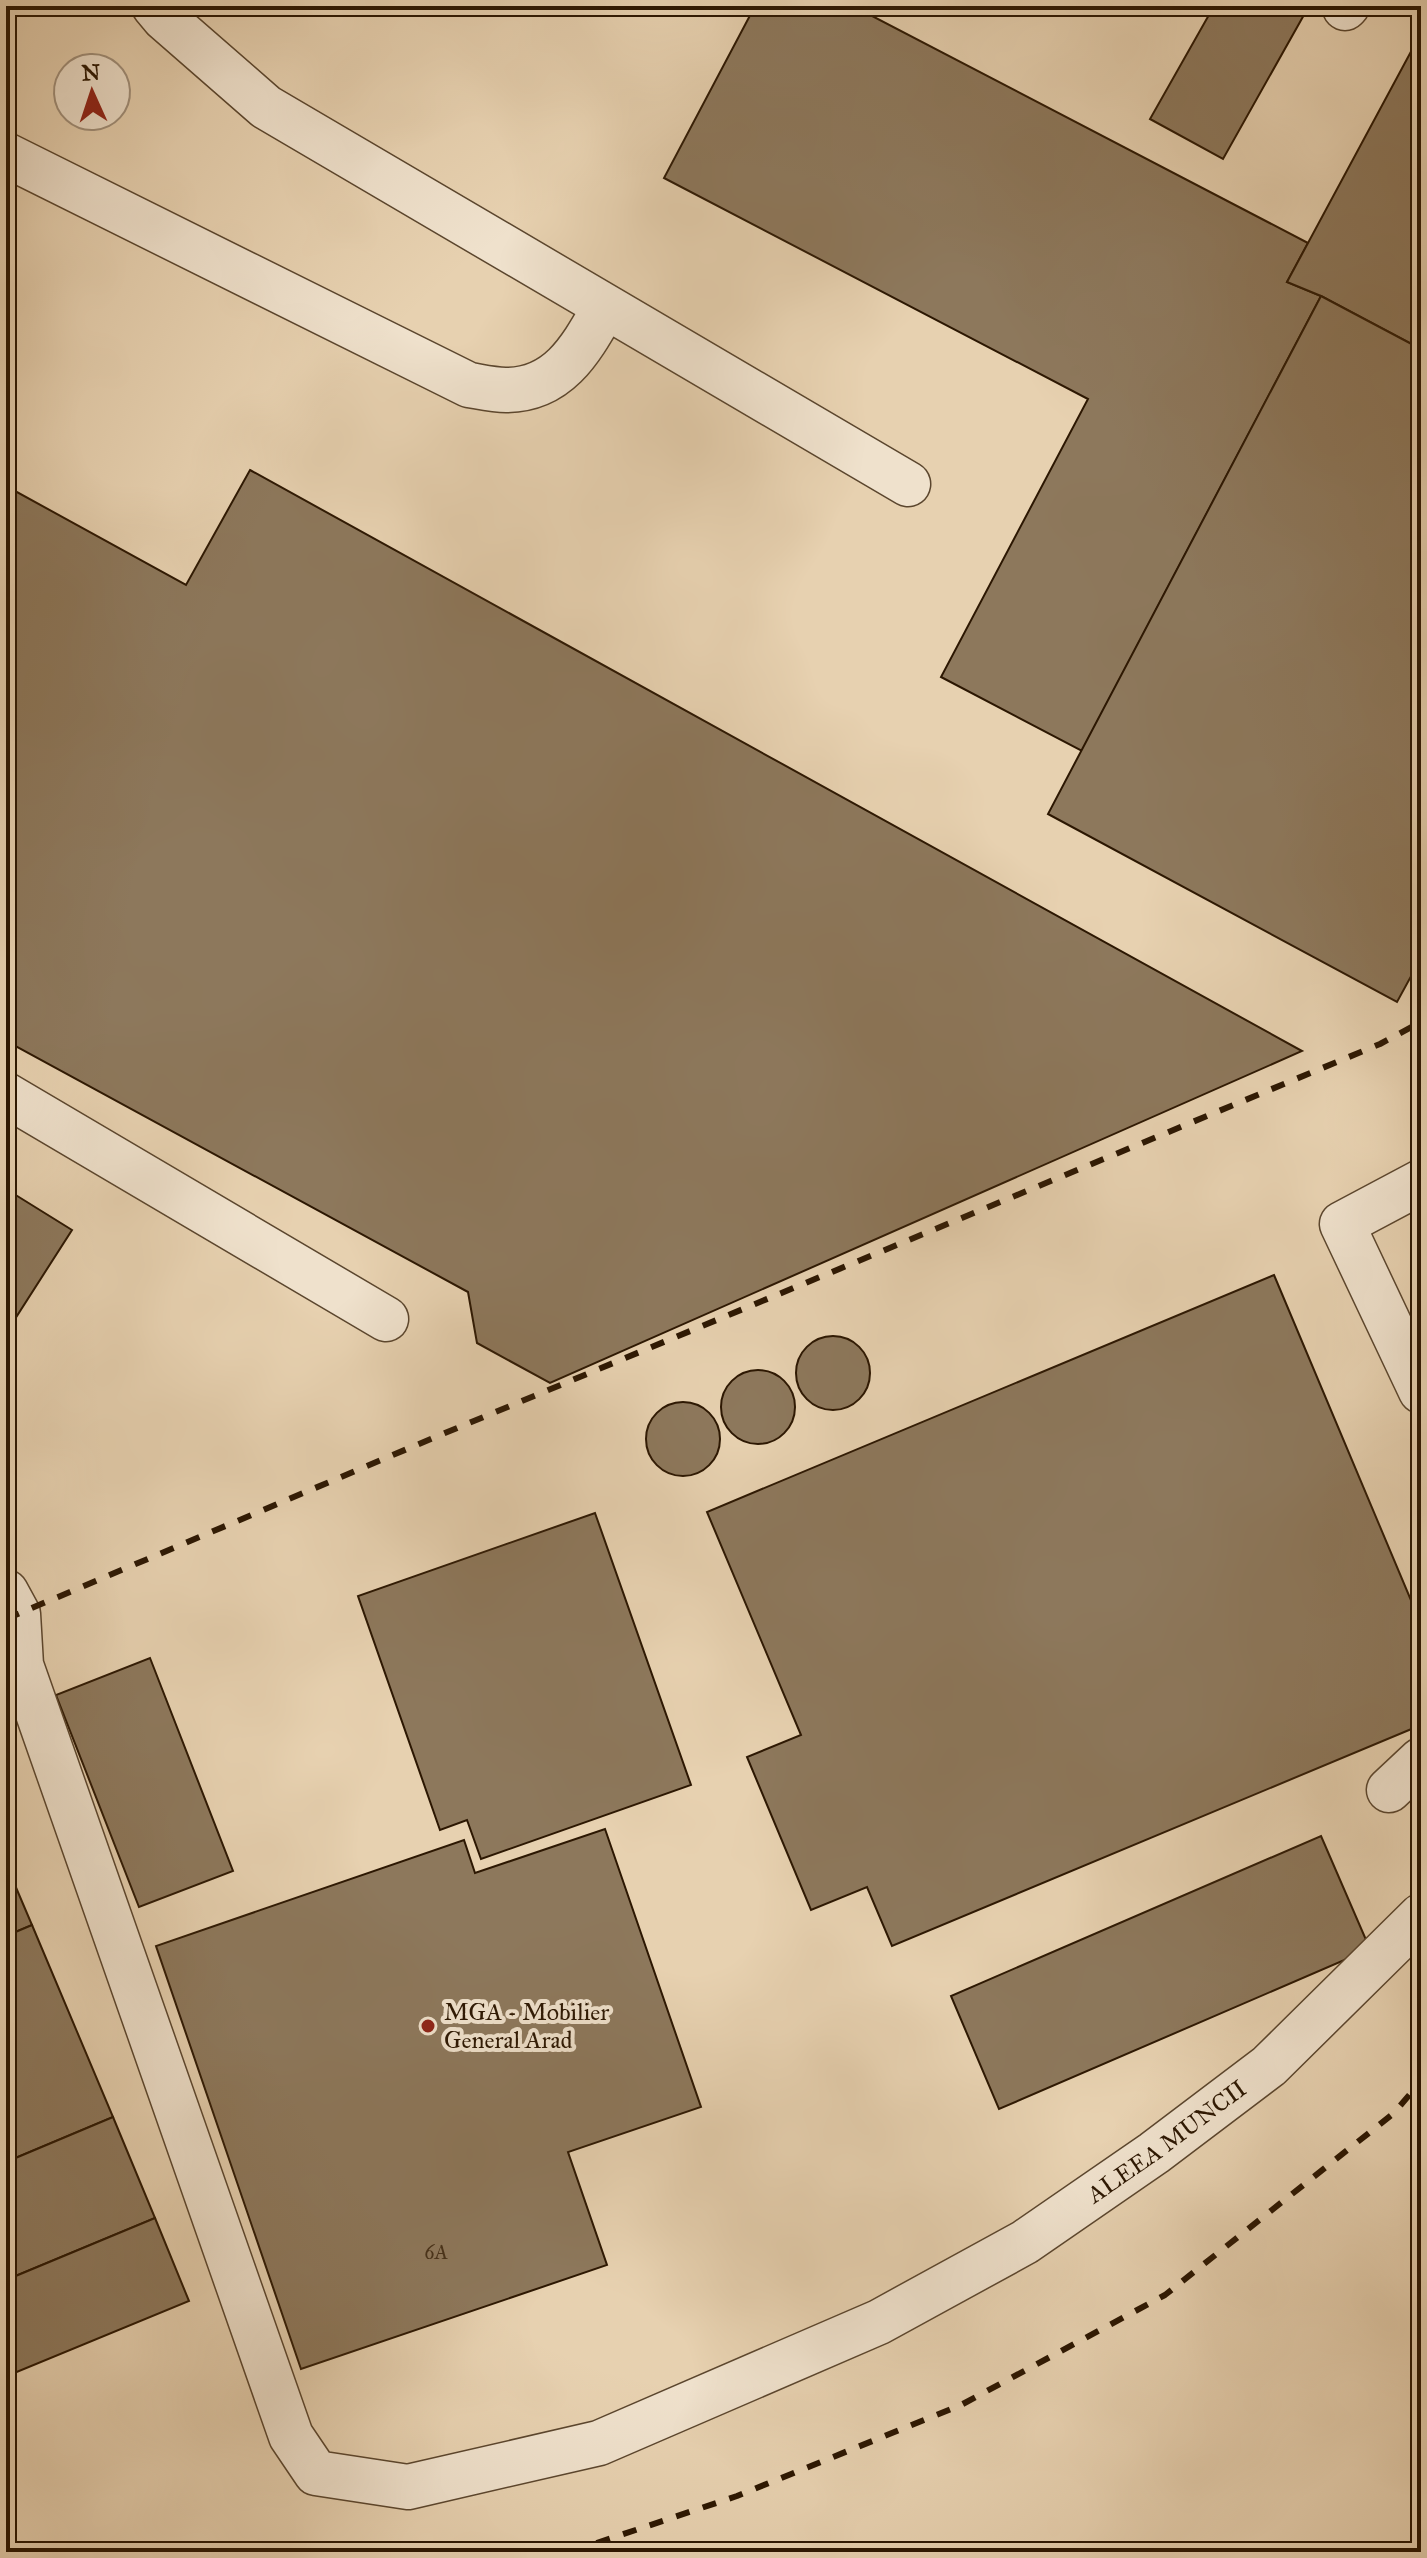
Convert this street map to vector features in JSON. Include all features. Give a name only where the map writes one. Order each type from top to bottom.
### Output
[{"type":"lane","points":[[154,6],[266,107],[908,484]]},
{"type":"lane","points":[[6,155],[469,385],[509,390],[549,381],[581,350],[605,307]]},
{"type":"lane","points":[[6,1095],[386,1319]]},
{"type":"lane","points":[[1421,1182],[1342,1224],[1421,1391]]},
{"type":"lane","name":"ALEEA MUNCII","points":[[6,1592],[18,1614],[21,1665],[291,2436],[316,2473],[408,2487],[599,2443],[879,2322],[1025,2242],[1180,2134],[1269,2066],[1421,1916]]},
{"type":"lane","points":[[1389,1790],[1421,1760]]},
{"type":"building","points":[[755,6],[853,6],[1308,243],[1287,282],[1321,296],[1082,751],[941,677],[1088,399],[664,178]]},
{"type":"building","points":[[1214,6],[1309,6],[1223,159],[1150,119]]},
{"type":"building","points":[[1421,33],[1421,349],[1321,296],[1287,282]]},
{"type":"building","points":[[1321,296],[1421,349],[1421,958],[1397,1002],[1048,814]]},
{"type":"building","points":[[250,470],[1302,1051],[550,1383],[477,1343],[468,1292],[6,1041],[6,486],[186,585]]},
{"type":"building","points":[[6,1189],[72,1230],[6,1333]]},
{"type":"building","points":[[1274,1275],[1421,1624],[1421,1725],[892,1946],[867,1887],[811,1910],[747,1757],[801,1735],[707,1512]]},
{"type":"building","points":[[833,1336],[854,1342],[864,1352],[870,1373],[864,1394],[854,1404],[833,1410],[812,1404],[802,1394],[796,1373],[802,1352],[812,1342]]},
{"type":"building","points":[[758,1370],[779,1376],[789,1386],[795,1407],[789,1428],[779,1438],[758,1444],[737,1438],[727,1428],[721,1407],[727,1386],[737,1376]]},
{"type":"building","points":[[683,1402],[704,1408],[714,1418],[720,1439],[714,1460],[704,1470],[683,1476],[662,1470],[652,1460],[646,1439],[652,1418],[662,1408]]},
{"type":"building","points":[[595,1513],[691,1785],[481,1859],[467,1820],[440,1830],[358,1596]]},
{"type":"building","points":[[150,1658],[233,1871],[139,1907],[56,1695]]},
{"type":"building","name":"MGA - Mobilier General Arad","points":[[605,1829],[701,2107],[568,2152],[607,2265],[301,2369],[156,1946],[464,1840],[475,1873]]},
{"type":"building","points":[[1321,1836],[1370,1949],[999,2109],[951,1996]]},
{"type":"building","points":[[6,1864],[32,1925],[6,1936]]},
{"type":"building","points":[[32,1925],[113,2117],[6,2162],[6,1936]]},
{"type":"building","points":[[113,2117],[155,2218],[6,2280],[6,2162]]},
{"type":"building","points":[[155,2218],[189,2301],[7,2376],[6,2280]]},
{"type":"railway","points":[[6,1619],[1380,1044],[1421,1022]]},
{"type":"railway","points":[[570,2552],[737,2496],[961,2405],[1165,2295],[1394,2113],[1421,2081]]},
{"type":"railway","points":[[6,2546],[49,2552]]},
{"type":"place","name":"MGA - Mobilier General Arad","points":[[428,2026]]}]
